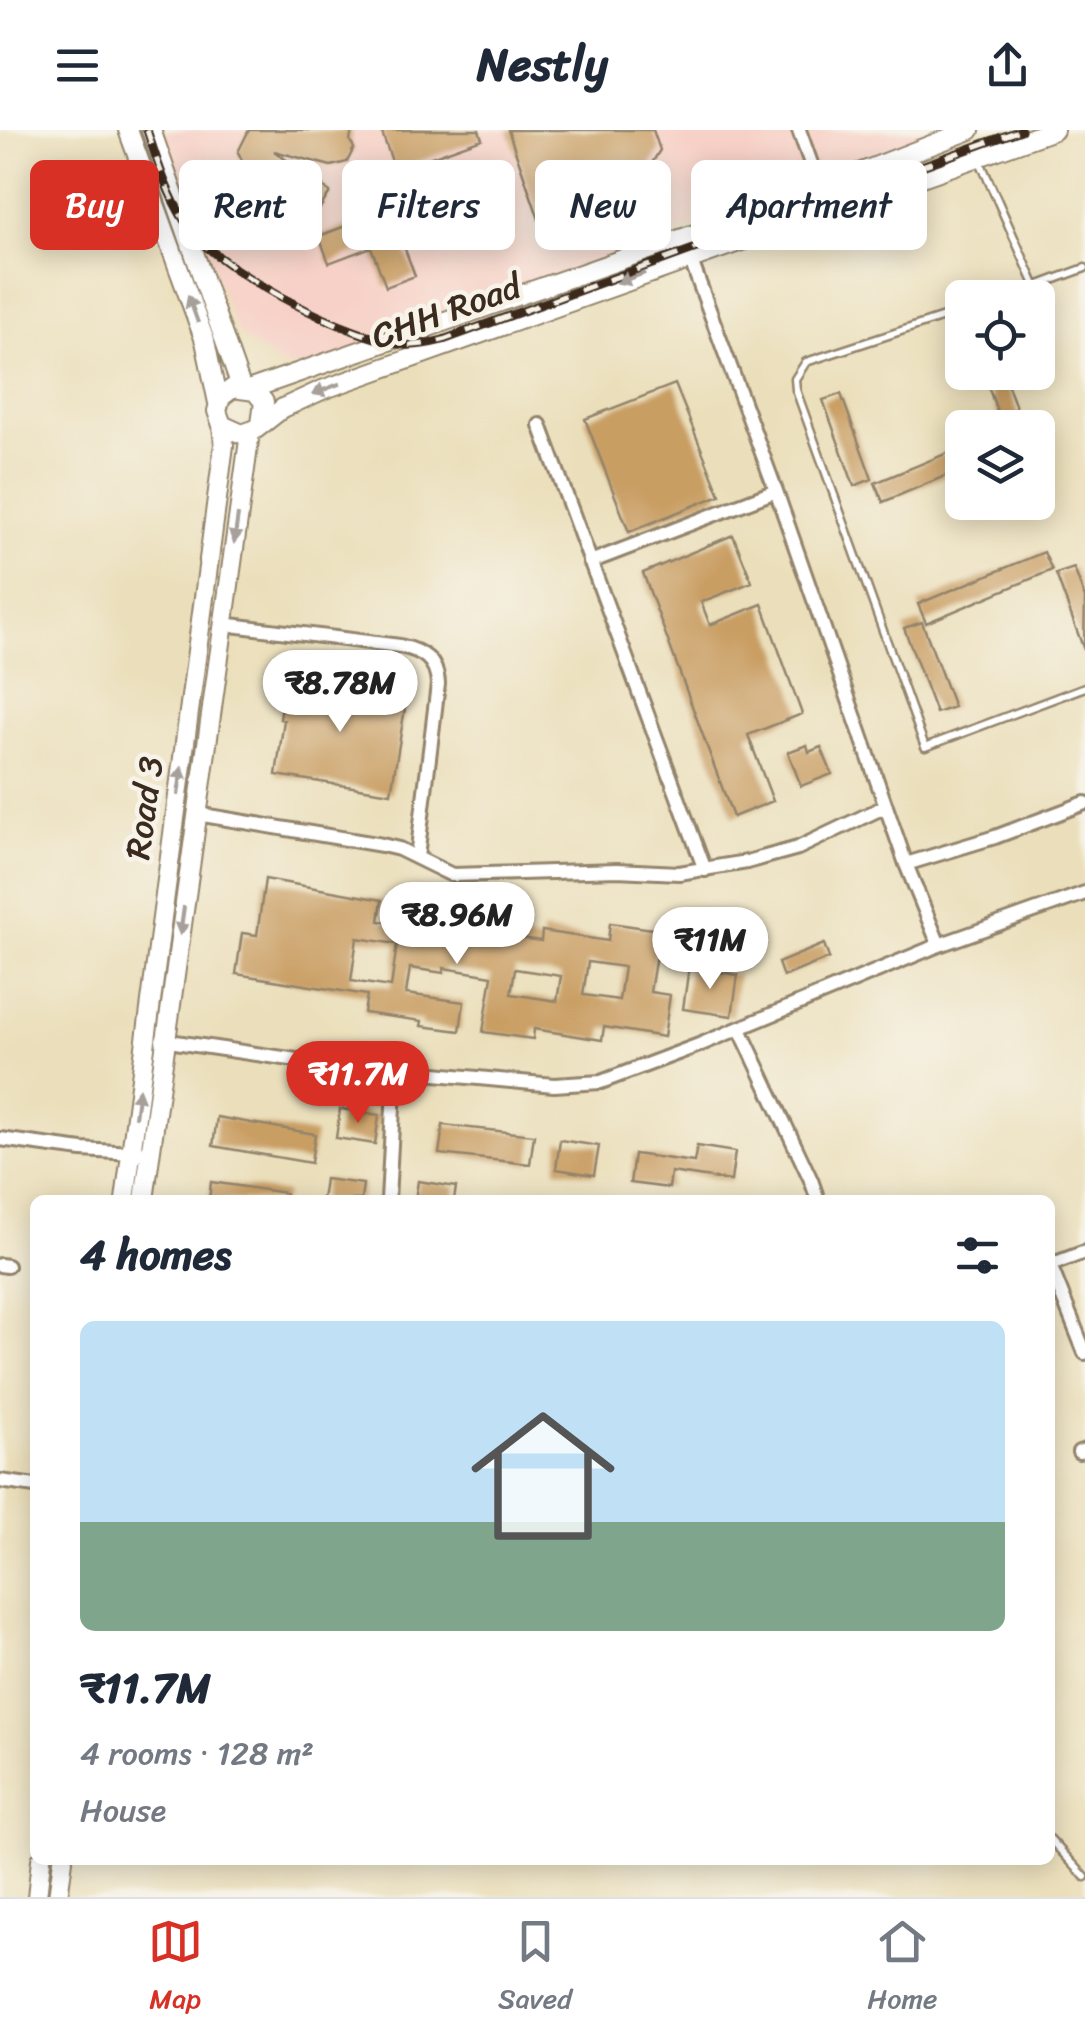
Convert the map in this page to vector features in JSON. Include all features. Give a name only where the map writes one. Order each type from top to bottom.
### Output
[{"type":"street","points":[[128,130],[205,341],[222,425],[235,433],[255,428],[264,402],[246,388],[193,250]]},
{"type":"street","points":[[151,130],[179,212]]},
{"type":"street","points":[[799,130],[810,160]]},
{"type":"street","name":"CHH Road","points":[[255,428],[283,408],[322,390],[686,248],[979,158],[1054,130]]},
{"type":"street","points":[[886,160],[960,131],[979,158]]},
{"type":"street","points":[[168,238],[179,234]]},
{"type":"street","points":[[218,404],[227,391],[691,246]]},
{"type":"street","points":[[686,248],[776,491],[906,864],[939,945]]},
{"type":"street","name":"Road 3","points":[[127,1195],[141,1152],[156,1038],[224,445],[222,425]]},
{"type":"street","points":[[540,426],[705,870]]},
{"type":"street","name":"Road 3","points":[[156,1038],[196,814],[255,428]]},
{"type":"street","points":[[590,562],[776,491]]},
{"type":"street","points":[[223,624],[400,646],[430,658],[438,670],[438,684],[417,857]]},
{"type":"street","points":[[906,864],[995,838],[1085,804]]},
{"type":"street","points":[[196,814],[382,845],[452,875],[705,870],[798,848],[886,806]]},
{"type":"street","points":[[156,1038],[317,1063],[554,1085],[601,1082],[939,945],[1085,893]]},
{"type":"street","points":[[740,1028],[816,1195]]},
{"type":"street","points":[[388,1195],[395,1070]]},
{"type":"street","points":[[0,1139],[82,1150],[141,1152]]},
{"type":"street","name":"Road 3","points":[[141,1152],[144,1195]]},
{"type":"street","points":[[1055,1263],[1085,1252]]},
{"type":"street","points":[[1055,1278],[1085,1353]]},
{"type":"street","points":[[0,1481],[30,1485]]},
{"type":"street","points":[[37,1897],[41,1865]]},
{"type":"street","points":[[58,1897],[61,1865]]},
{"type":"lane","points":[[979,158],[1032,280]]},
{"type":"lane","points":[[1055,280],[1085,268]]},
{"type":"lane","points":[[945,317],[806,362],[795,379],[925,747],[1085,687]]},
{"type":"lane","points":[[1055,1844],[1085,1877]]},
{"type":"shaded area","points":[[164,130],[951,130],[870,160],[691,160],[691,227],[671,234],[671,160],[535,160],[535,250],[628,250],[306,370],[279,364],[243,338],[234,325],[207,250],[322,250],[322,160],[179,160],[179,172]]},
{"type":"building","points":[[249,130],[352,130],[350,141],[354,148],[348,160],[331,166],[322,164],[322,160],[274,151],[286,160],[242,160],[238,152]]},
{"type":"building","points":[[381,130],[479,130],[482,139],[423,160],[392,160]]},
{"type":"building","points":[[508,130],[653,130],[660,150],[654,160],[535,160],[535,208]]},
{"type":"building","points":[[322,186],[330,192],[322,205]]},
{"type":"building","points":[[342,227],[342,250],[363,250],[329,263],[322,235]]},
{"type":"building","points":[[372,250],[405,250],[415,276],[386,287]]},
{"type":"building","points":[[675,384],[720,495],[629,532],[585,419]]},
{"type":"building","points":[[989,390],[1010,390],[1017,410],[997,410]]},
{"type":"building","points":[[841,394],[872,479],[854,486],[823,400]]},
{"type":"building","points":[[945,454],[945,476],[883,502],[875,483]]},
{"type":"building","points":[[733,535],[752,582],[701,602],[710,625],[762,604],[802,714],[748,735],[773,801],[733,817],[643,573]]},
{"type":"building","points":[[1044,552],[1052,570],[926,623],[918,604]]},
{"type":"building","points":[[1074,568],[1085,598],[1084,650],[1056,574]]},
{"type":"building","points":[[922,622],[954,707],[936,713],[904,628]]},
{"type":"building","points":[[286,678],[407,696],[391,793],[276,775]]},
{"type":"building","points":[[807,745],[809,752],[821,747],[832,774],[801,786],[788,752]]},
{"type":"building","points":[[265,879],[382,900],[379,921],[469,935],[470,930],[541,941],[542,931],[608,941],[610,923],[660,930],[650,992],[670,995],[664,1037],[604,1027],[602,1040],[534,1029],[533,1039],[483,1032],[492,976],[444,968],[444,973],[410,968],[406,994],[464,1002],[460,1031],[364,1013],[367,995],[236,974],[242,933],[257,935]],"holes":[[[357,938],[397,944],[391,987],[351,981]],[[588,962],[624,967],[619,1000],[583,995]],[[515,969],[561,976],[557,1001],[511,994]]]},
{"type":"building","points":[[824,944],[829,958],[783,977],[778,963]]},
{"type":"building","points":[[689,967],[738,975],[732,1016],[683,1009]]},
{"type":"building","points":[[340,1109],[379,1115],[375,1144],[336,1138]]},
{"type":"building","points":[[217,1117],[315,1134],[311,1163],[213,1146]]},
{"type":"building","points":[[443,1125],[534,1135],[530,1164],[439,1154]]},
{"type":"building","points":[[560,1140],[599,1146],[594,1175],[556,1169]]},
{"type":"building","points":[[697,1146],[735,1152],[731,1181],[671,1172],[669,1188],[630,1183],[634,1154],[694,1162]]},
{"type":"building","points":[[325,1179],[363,1184],[362,1195],[323,1195]]},
{"type":"building","points":[[418,1181],[456,1187],[455,1195],[416,1195]]},
{"type":"building","points":[[211,1182],[286,1193],[286,1195],[210,1195]]},
{"type":"railway","points":[[147,130],[179,211],[212,251],[263,286],[324,318],[381,340],[410,345],[443,340],[1021,130]]}]
